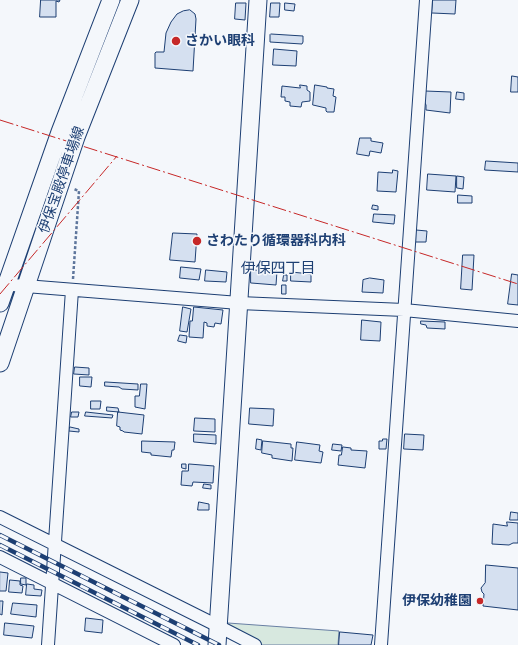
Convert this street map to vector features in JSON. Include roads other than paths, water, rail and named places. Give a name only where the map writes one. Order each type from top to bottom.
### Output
[{"type":"main road","name":"伊保宝殿停車場線","points":[[0,303],[3,284],[111,0]]},
{"type":"main road","name":"伊保宝殿停車場線","points":[[0,363],[76,137],[130,0]]},
{"type":"main road","points":[[217,645],[258,0]]},
{"type":"street","points":[[381,645],[426,0]]},
{"type":"street","points":[[3,284],[239,303],[404,310],[518,321]]},
{"type":"street","points":[[48,645],[72,290]]},
{"type":"street","points":[[0,516],[255,645]]},
{"type":"street","points":[[0,557],[174,645]]},
{"type":"railway","points":[[0,535],[219,645]]},
{"type":"railway","points":[[0,545],[198,645]]},
{"type":"place","name":"さかい眼科","points":[[176,41]]},
{"type":"place","name":"さわたり循環器科内科","points":[[197,241]]},
{"type":"place","name":"伊保幼稚園","points":[[480,601]]},
{"type":"district","name":"伊保四丁目","points":[[278,269]]}]
